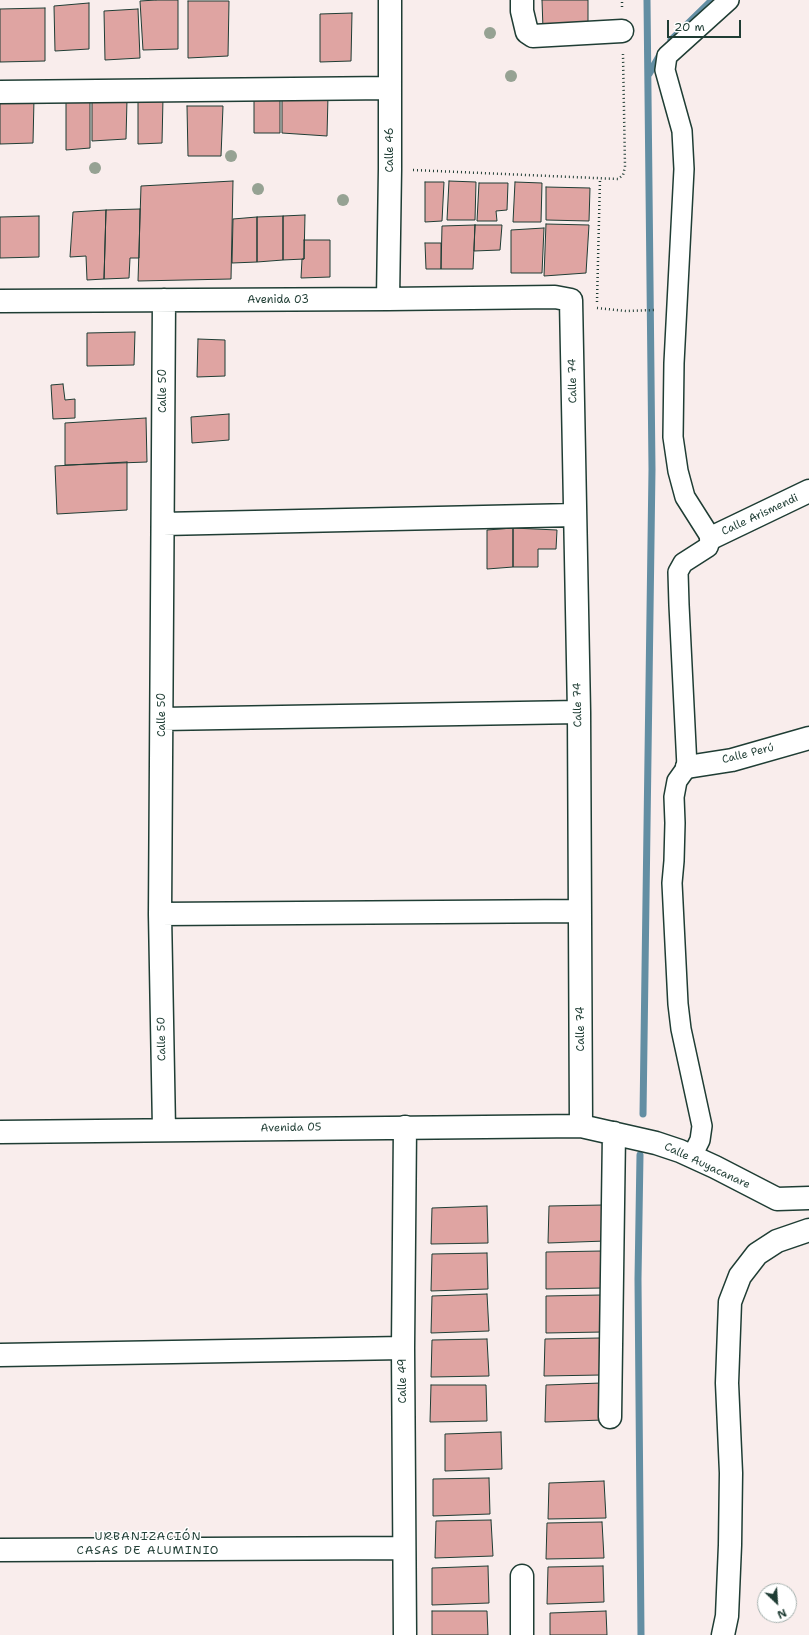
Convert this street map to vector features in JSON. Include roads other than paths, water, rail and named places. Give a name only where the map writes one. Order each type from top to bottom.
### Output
[{"type":"street","name":"Calle 46","points":[[388,299],[390,0]]},
{"type":"street","points":[[522,0],[522,11],[525,27],[527,32],[532,36],[622,31]]},
{"type":"street","points":[[692,1156],[700,1140],[702,1126],[681,1029],[678,1004],[672,883],[675,846],[674,798],[677,781],[687,767],[678,605],[678,572],[684,563],[708,547],[711,538],[685,497],[678,471],[673,436],[674,364],[684,169],[682,131],[665,70],[667,56],[729,0]]},
{"type":"street","points":[[0,92],[390,88]]},
{"type":"street","name":"Avenida 03","points":[[0,301],[563,299]]},
{"type":"street","name":"Calle 74","points":[[563,299],[576,515],[582,1126]]},
{"type":"street","name":"Calle 50","points":[[164,300],[160,914],[164,1130]]},
{"type":"street","name":"Calle Arismendi","points":[[711,538],[809,492]]},
{"type":"street","points":[[163,524],[576,515]]},
{"type":"street","points":[[162,719],[579,712]]},
{"type":"street","name":"Calle Perú","points":[[687,767],[732,760],[809,738]]},
{"type":"street","points":[[160,914],[580,910]]},
{"type":"street","name":"Calle Auyacanare","points":[[582,1126],[656,1143],[692,1156],[777,1199],[809,1198]]},
{"type":"street","name":"Avenida 05","points":[[0,1132],[582,1126]]},
{"type":"street","name":"Calle 49","points":[[405,1127],[403,1348],[405,1635]]},
{"type":"street","points":[[610,1417],[614,1133]]},
{"type":"street","points":[[723,1635],[727,1616],[730,1545],[731,1473],[727,1383],[730,1302],[740,1276],[757,1254],[777,1241],[809,1230]]},
{"type":"street","points":[[0,1355],[403,1348]]},
{"type":"street","points":[[0,1550],[404,1548]]},
{"type":"street","points":[[522,1576],[522,1635]]},
{"type":"waterway","points":[[643,1114],[652,469],[647,0]]},
{"type":"waterway","points":[[671,40],[712,0]]},
{"type":"waterway","points":[[649,74],[662,51]]},
{"type":"waterway","points":[[640,1155],[638,1279],[641,1635]]},
{"type":"district","name":"URBANIZACIÓN CASAS DE ALUMINIO","points":[[148,1544]]}]
